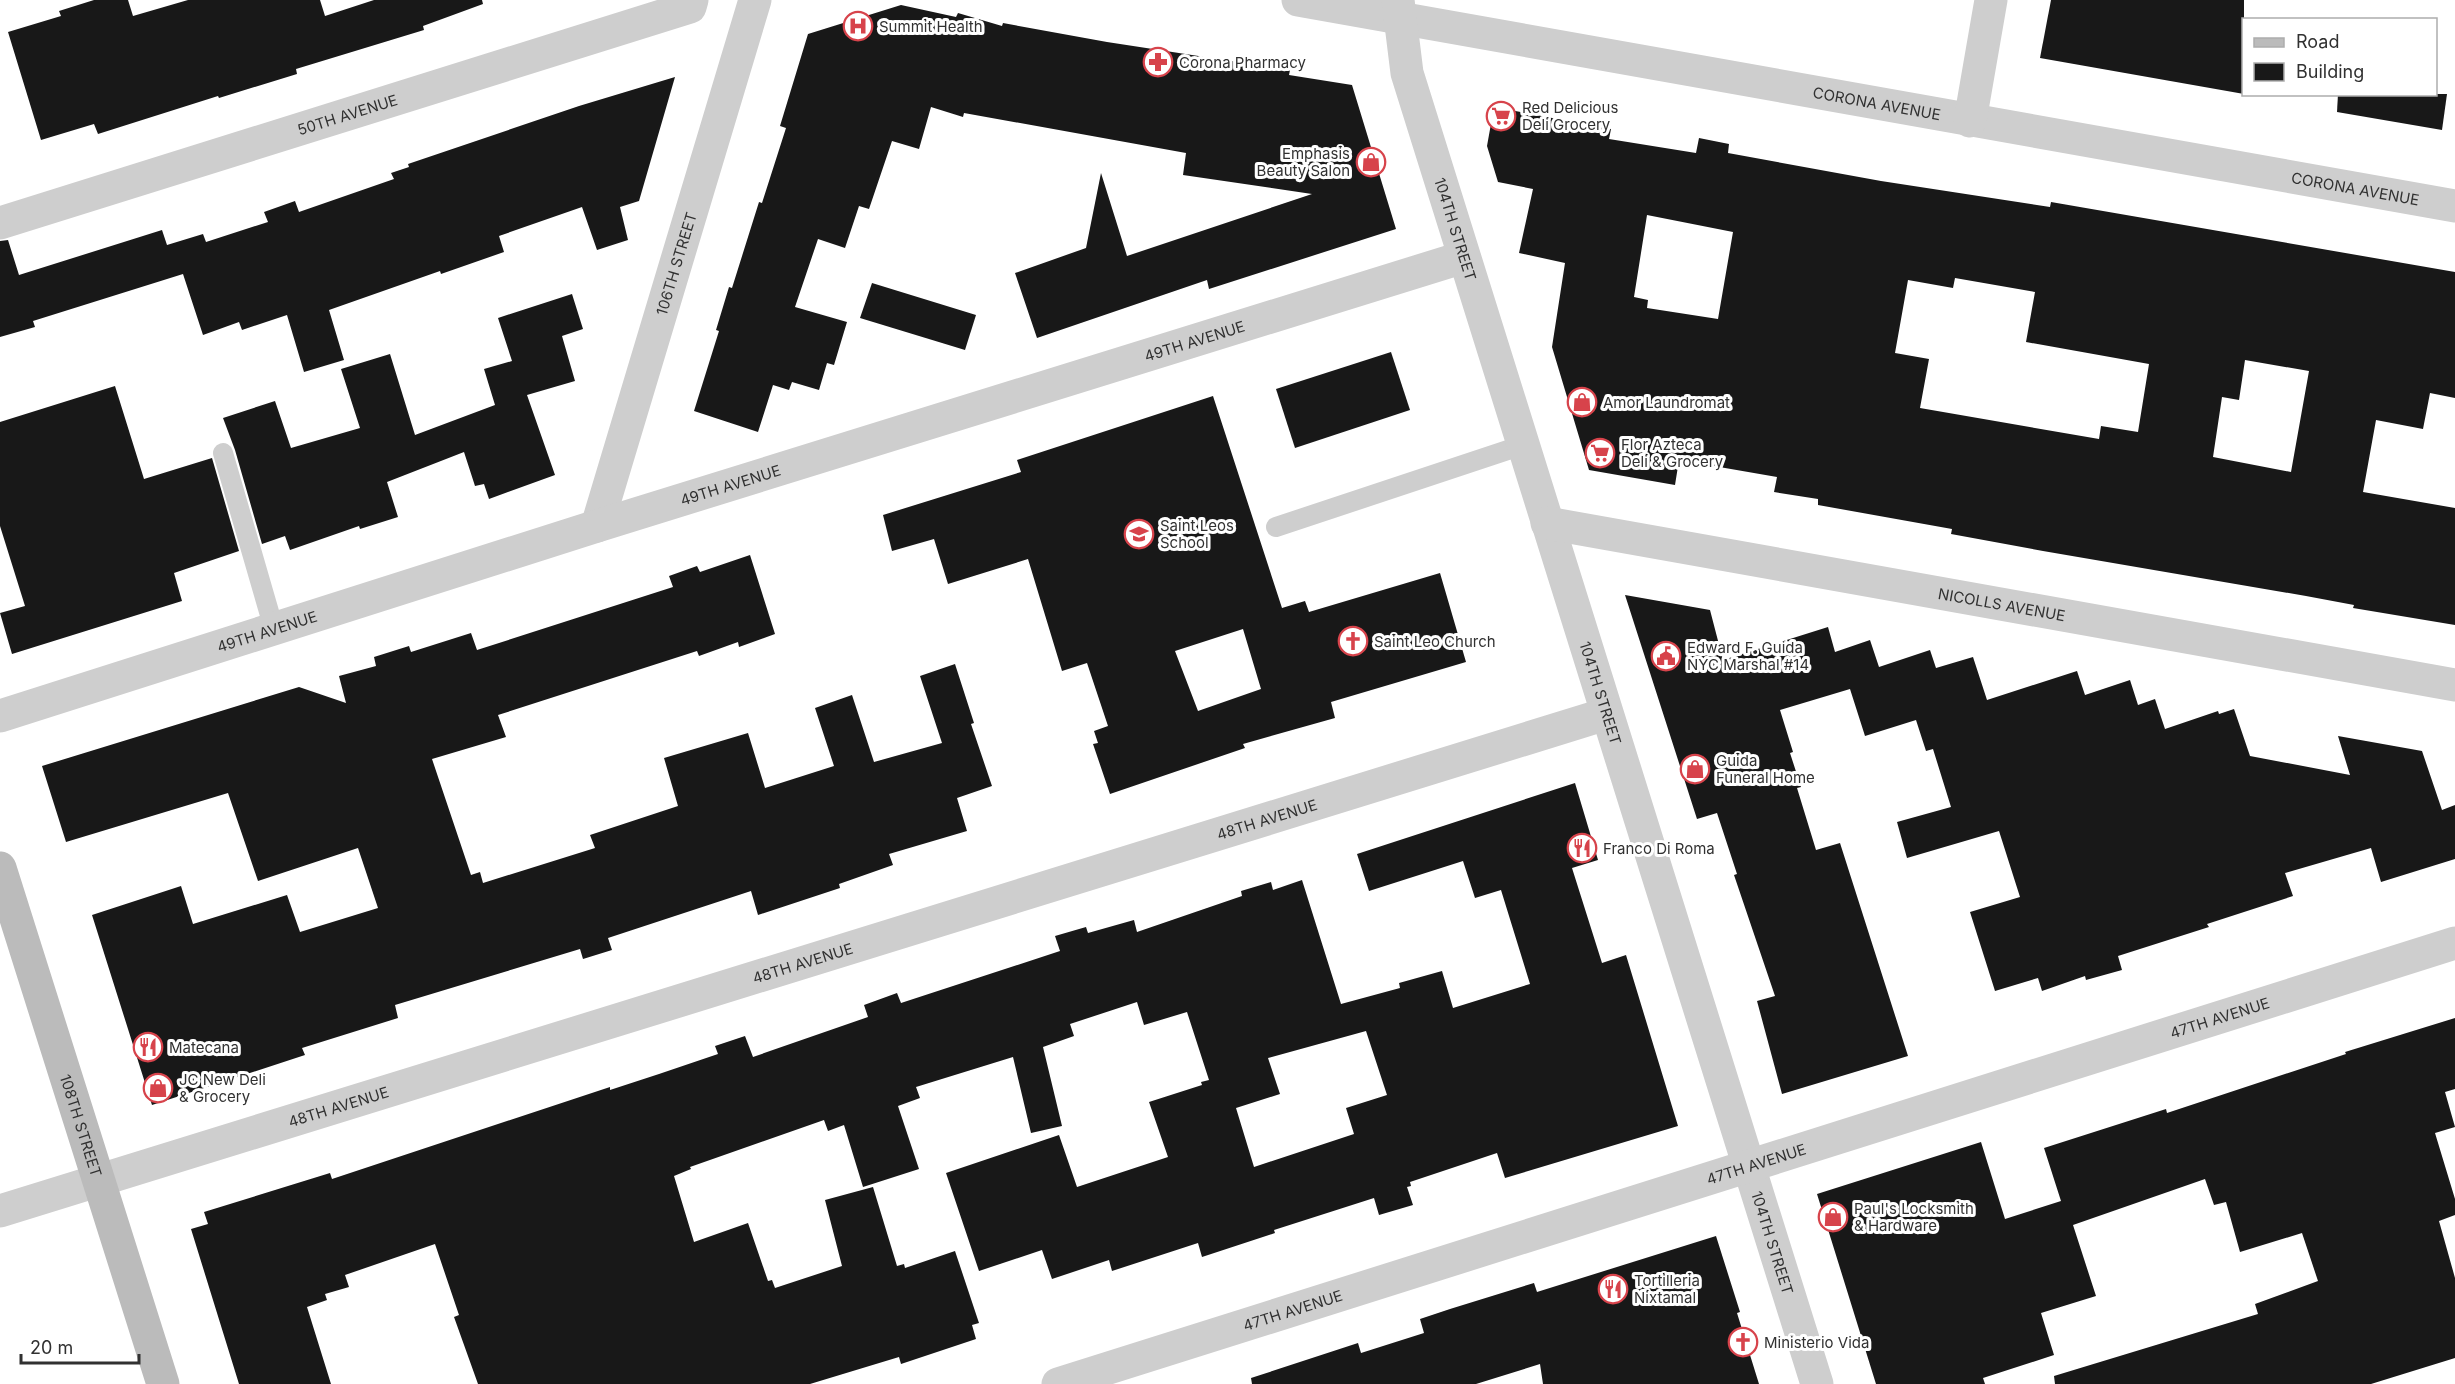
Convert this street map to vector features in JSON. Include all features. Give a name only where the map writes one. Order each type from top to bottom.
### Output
[{"type":"main road","name":"108TH STREET","points":[[0,868],[163,1384]]},
{"type":"street","name":"50TH AVENUE","points":[[0,223],[690,7],[692,0]]},
{"type":"street","name":"106TH STREET","points":[[597,526],[755,0]]},
{"type":"street","name":"CORONA AVENUE","points":[[1298,0],[1399,10],[1970,121],[2455,206]]},
{"type":"street","points":[[1970,121],[1991,0]]},
{"type":"street","name":"104TH STREET","points":[[1399,10],[1407,73],[1817,1384]]},
{"type":"street","name":"49TH AVENUE","points":[[0,717],[597,526],[1464,257]]},
{"type":"street","name":"NICOLLS AVENUE","points":[[1547,523],[2455,685]]},
{"type":"street","name":"48TH AVENUE","points":[[0,1211],[97,1179],[1606,714]]},
{"type":"street","name":"47TH AVENUE","points":[[1058,1384],[2455,944]]},
{"type":"lane","points":[[1276,527],[1523,445]]},
{"type":"lane","points":[[223,453],[274,629]]},
{"type":"building","points":[[94,0],[128,0],[133,16],[188,0],[320,0],[325,16],[374,0],[482,0],[483,4],[423,26],[424,30],[296,69],[297,74],[219,98],[218,96],[98,134],[94,124],[41,140],[8,32],[61,16],[59,11]]},
{"type":"building","points":[[2051,0],[2244,0],[2242,94],[2040,58]]},
{"type":"building","points":[[901,5],[956,17],[958,13],[1002,26],[1003,23],[1107,42],[1290,70],[1289,75],[1352,85],[1396,229],[1209,289],[1207,280],[1037,338],[1015,273],[1086,248],[1101,173],[1127,256],[1312,194],[1183,175],[1186,153],[964,113],[963,117],[931,107],[919,149],[892,141],[869,209],[859,206],[845,248],[818,239],[795,307],[847,322],[834,365],[827,363],[819,390],[792,382],[789,390],[773,385],[758,432],[694,411],[719,331],[716,330],[729,287],[732,288],[759,202],[762,203],[786,128],[780,126],[808,34]]},
{"type":"building","points":[[675,77],[639,201],[620,207],[628,240],[597,250],[582,207],[499,236],[504,252],[441,274],[440,271],[329,310],[344,360],[304,372],[287,315],[242,330],[239,322],[203,335],[183,274],[33,321],[35,327],[0,337],[0,241],[8,240],[19,275],[162,230],[167,245],[203,234],[206,242],[268,222],[264,212],[295,201],[299,212],[394,179],[391,173],[409,167],[408,164],[579,106]]},
{"type":"building","points":[[2437,94],[2447,94],[2442,130],[2337,112],[2338,96],[2437,96]]},
{"type":"building","points":[[1494,107],[1611,129],[1609,139],[1696,153],[1699,138],[1729,144],[1728,153],[1881,181],[2050,207],[2051,202],[2455,272],[2455,398],[2430,393],[2423,429],[2376,420],[2363,492],[2455,508],[2455,625],[2353,608],[2354,605],[2306,596],[1951,534],[1952,529],[1818,505],[1818,499],[1774,492],[1777,477],[1679,460],[1675,485],[1589,470],[1552,347],[1565,263],[1519,253],[1533,189],[1498,182],[1487,146]],"holes":[[[1647,215],[1733,232],[1718,319],[1647,308],[1648,300],[1634,297]],[[1955,278],[2035,292],[2026,342],[2149,364],[2138,432],[2101,426],[2099,439],[1920,408],[1929,359],[1895,353],[1908,280],[1953,288]],[[2245,360],[2309,371],[2291,472],[2213,457],[2222,397],[2239,400]]]},
{"type":"building","points":[[872,283],[976,315],[965,350],[860,318]]},
{"type":"building","points":[[572,294],[583,329],[562,336],[575,381],[527,395],[555,475],[489,499],[484,484],[475,486],[464,452],[387,482],[398,517],[360,529],[359,526],[290,550],[285,536],[262,544],[235,450],[223,418],[275,401],[291,448],[360,428],[341,369],[390,354],[415,435],[495,405],[484,369],[512,361],[498,318]]},
{"type":"building","points":[[1391,352],[1410,410],[1295,448],[1276,389]]},
{"type":"building","points":[[115,386],[144,479],[212,458],[239,551],[174,573],[182,601],[12,654],[0,613],[25,606],[0,526],[0,422]]},
{"type":"building","points":[[1213,396],[1282,608],[1305,601],[1309,612],[1440,573],[1466,662],[1331,702],[1335,718],[1243,744],[1245,748],[1110,794],[1093,744],[1098,743],[1094,731],[1108,726],[1087,663],[1062,671],[1028,559],[948,584],[934,539],[892,551],[883,515],[1021,472],[1017,460]],"holes":[[[1243,629],[1261,689],[1198,711],[1175,651]]]},
{"type":"building","points":[[750,555],[775,634],[739,647],[738,642],[699,656],[697,651],[498,715],[506,737],[432,759],[471,875],[480,872],[483,883],[595,848],[590,835],[678,806],[664,758],[748,733],[765,788],[834,766],[815,708],[852,695],[874,762],[942,743],[920,676],[955,664],[974,723],[971,724],[992,786],[957,798],[967,831],[889,854],[893,865],[839,884],[840,888],[758,915],[751,891],[608,938],[612,950],[583,959],[580,949],[395,1005],[398,1018],[302,1048],[305,1055],[152,1105],[92,915],[181,886],[193,924],[287,895],[300,932],[378,908],[358,848],[258,881],[228,793],[66,842],[42,766],[299,687],[346,703],[339,676],[376,666],[374,657],[409,646],[411,652],[471,633],[477,650],[673,587],[669,576],[697,566],[700,572]]},
{"type":"building","points":[[1625,595],[1710,610],[1723,660],[1828,627],[1835,652],[1870,640],[1879,667],[1930,650],[1936,668],[1973,657],[1987,700],[2077,671],[2085,695],[2130,680],[2138,705],[2155,699],[2165,729],[2218,711],[2219,714],[2234,709],[2250,756],[2350,775],[2338,736],[2422,751],[2442,810],[2455,805],[2455,859],[2381,882],[2371,848],[2285,873],[2293,896],[2207,924],[2209,927],[2118,956],[2122,970],[2086,980],[2085,976],[2042,991],[2038,978],[1995,991],[1970,912],[2020,897],[1999,831],[1907,858],[1897,822],[1951,807],[1933,749],[1926,751],[1916,720],[1865,736],[1850,689],[1780,710],[1801,787],[1797,788],[1816,850],[1840,843],[1908,1056],[1782,1094],[1757,1001],[1775,996],[1734,875],[1737,874],[1717,813],[1697,819]]},
{"type":"building","points":[[1575,783],[1598,860],[1572,868],[1602,963],[1626,955],[1678,1126],[1505,1178],[1497,1153],[1410,1182],[1411,1186],[1407,1187],[1413,1205],[1379,1215],[1374,1198],[1274,1230],[1275,1233],[1202,1257],[1198,1243],[1112,1271],[1109,1260],[1052,1279],[1042,1250],[979,1271],[946,1173],[1059,1135],[1077,1187],[1168,1157],[1149,1102],[1202,1085],[1201,1082],[1209,1080],[1187,1012],[1144,1025],[1137,1002],[1070,1024],[1074,1036],[1043,1047],[1062,1126],[1031,1133],[1013,1057],[916,1087],[920,1098],[898,1106],[919,1169],[863,1187],[844,1125],[828,1131],[824,1120],[690,1167],[691,1169],[674,1176],[694,1242],[748,1223],[768,1281],[772,1280],[775,1288],[842,1266],[825,1200],[873,1187],[897,1266],[904,1264],[905,1268],[955,1251],[979,1323],[972,1325],[976,1339],[901,1364],[899,1357],[810,1384],[478,1384],[454,1317],[459,1315],[435,1244],[345,1275],[349,1287],[325,1294],[327,1300],[307,1307],[331,1384],[239,1384],[191,1229],[208,1224],[204,1212],[330,1173],[332,1179],[610,1087],[610,1090],[718,1054],[715,1046],[745,1036],[753,1057],[868,1017],[864,1005],[897,993],[901,1003],[1060,951],[1055,936],[1086,927],[1088,933],[1134,920],[1137,932],[1242,896],[1241,891],[1271,882],[1273,890],[1302,880],[1341,1004],[1400,988],[1399,983],[1442,971],[1453,1008],[1530,984],[1501,890],[1475,898],[1463,861],[1369,891],[1357,854]],"holes":[[[1366,1031],[1387,1095],[1346,1108],[1354,1134],[1254,1167],[1236,1108],[1280,1094],[1268,1058]]]},
{"type":"building","points":[[2455,1018],[2455,1089],[2445,1092],[2455,1127],[2435,1133],[2455,1199],[2455,1215],[2439,1221],[2455,1278],[2455,1358],[2371,1384],[2055,1384],[2054,1376],[2258,1314],[2255,1304],[2318,1281],[2302,1233],[2240,1252],[2226,1202],[2214,1205],[2205,1179],[2073,1225],[2096,1296],[2041,1313],[2054,1355],[1983,1378],[1985,1384],[1876,1384],[1817,1194],[1981,1142],[2005,1219],[2061,1201],[2044,1148],[2166,1109],[2167,1113],[2346,1054],[2345,1052]]},
{"type":"building","points":[[1716,1236],[1740,1312],[1737,1313],[1759,1384],[1543,1384],[1540,1364],[1476,1384],[1252,1384],[1251,1378],[1358,1343],[1361,1353],[1424,1333],[1420,1319],[1450,1309],[1534,1283],[1537,1292]]},
{"type":"place","name":"Summit Health","points":[[858,26]]},
{"type":"place","name":"Corona Pharmacy","points":[[1158,62]]},
{"type":"place","name":"Red Delicious Deli Grocery","points":[[1501,116]]},
{"type":"place","name":"Emphasis Beauty Salon","points":[[1371,162]]},
{"type":"place","name":"Amor Laundromat","points":[[1582,402]]},
{"type":"place","name":"Flor Azteca Deli & Grocery","points":[[1600,453]]},
{"type":"place","name":"Saint Leos School","points":[[1139,534]]},
{"type":"place","name":"Saint Leo Church","points":[[1353,641]]},
{"type":"place","name":"Edward F. Guida NYC Marshal #14","points":[[1666,656]]},
{"type":"place","name":"Guida Funeral Home","points":[[1695,769]]},
{"type":"place","name":"Franco Di Roma","points":[[1582,848]]},
{"type":"place","name":"Matecana","points":[[148,1047]]},
{"type":"place","name":"JC New Deli & Grocery","points":[[158,1088]]},
{"type":"place","name":"Paul's Locksmith & Hardware","points":[[1833,1217]]},
{"type":"place","name":"Tortilleria Nixtamal","points":[[1613,1289]]},
{"type":"place","name":"Ministerio Vida","points":[[1743,1342]]}]
